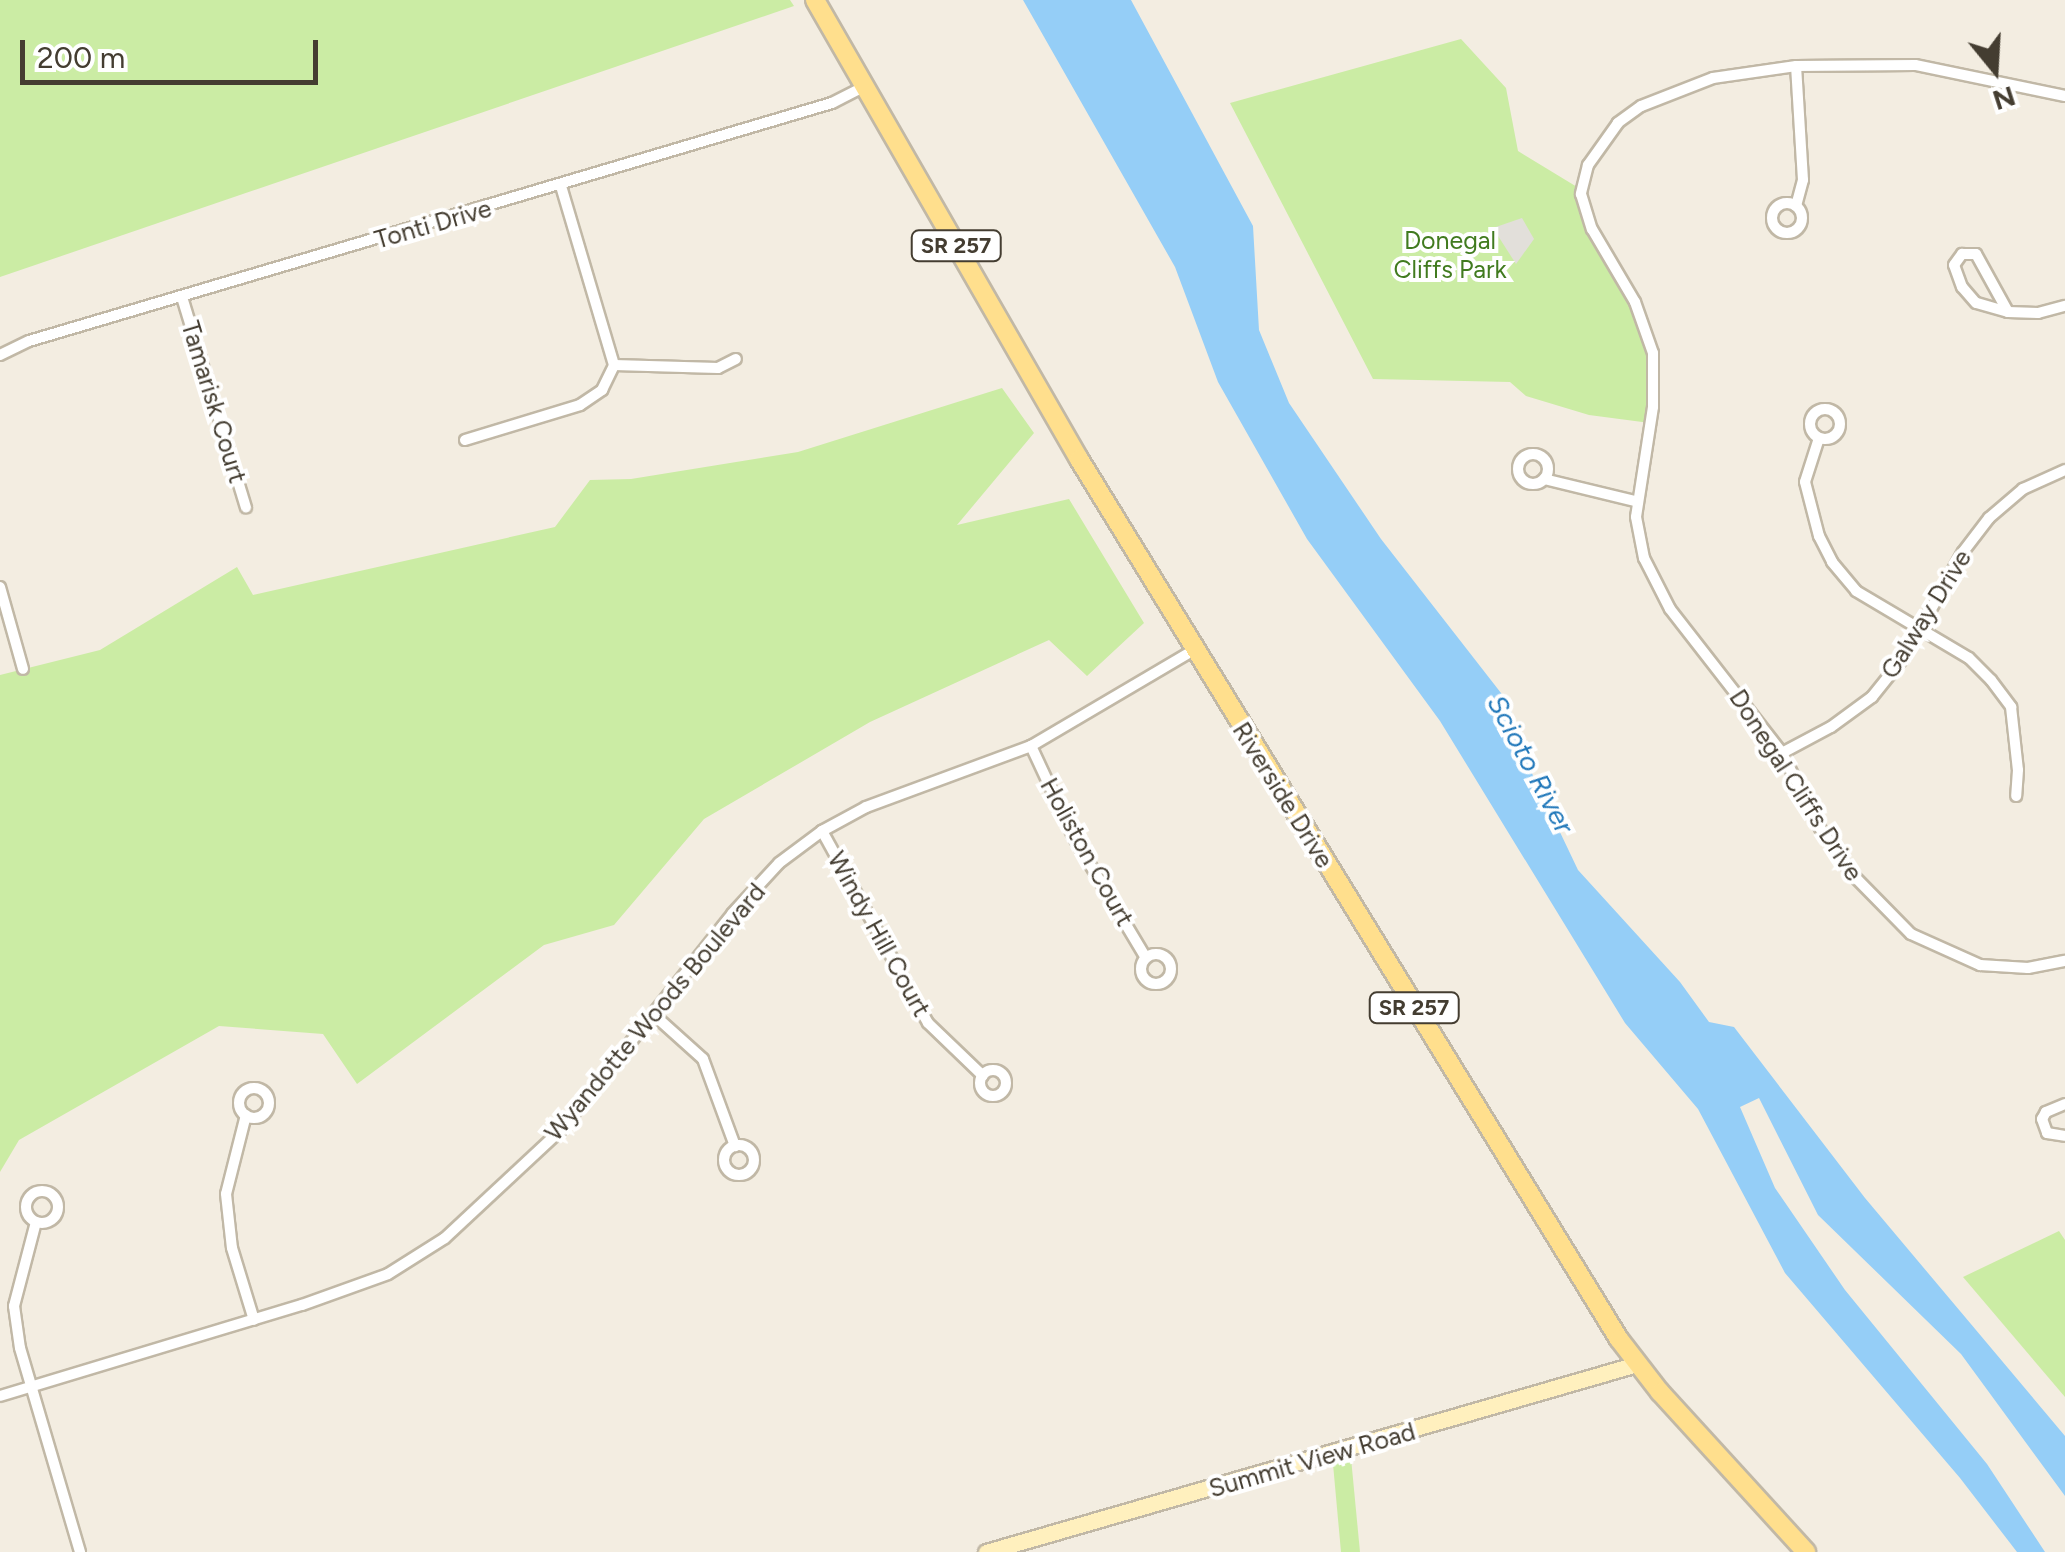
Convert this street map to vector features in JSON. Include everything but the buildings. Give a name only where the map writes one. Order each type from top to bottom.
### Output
[{"type":"main road","name":"Riverside Drive","points":[[814,0],[1194,650],[1637,1364],[1803,1551]]},
{"type":"street","points":[[1796,206],[1803,180],[1796,66],[1915,65],[2065,96]]},
{"type":"street","name":"Donegal Cliffs Drive","points":[[1796,66],[1702,80],[1642,106],[1596,148],[1583,180],[1582,200],[1592,230],[1636,302],[1654,353],[1653,407],[1635,502],[1638,535],[1660,591],[1782,753],[1830,844],[1872,899],[1910,934],[1980,964],[2028,968],[2065,960]]},
{"type":"street","name":"Tonti Drive","points":[[0,355],[29,341],[832,103],[864,87]]},
{"type":"street","points":[[465,440],[580,405],[602,390],[614,365],[561,186]]},
{"type":"street","points":[[2008,312],[1976,254],[1956,258],[1955,272],[1976,303],[2008,312],[2038,313],[2065,306]]},
{"type":"street","name":"Tamarisk Court","points":[[182,297],[246,507]]},
{"type":"street","points":[[614,365],[718,368],[736,359]]},
{"type":"street","points":[[1819,438],[1805,482],[1826,551],[1856,590],[1969,658],[2011,707],[2018,770],[2016,796]]},
{"type":"street","name":"Galway Drive","points":[[1782,753],[1832,728],[1872,697],[1920,630],[1963,552],[1989,518],[2022,489],[2065,470]]},
{"type":"street","points":[[1544,479],[1635,502]]},
{"type":"street","points":[[0,588],[23,669]]},
{"type":"street","name":"Wyandotte Woods Boulevard","points":[[0,1396],[254,1320],[388,1274],[445,1238],[560,1130],[779,864],[822,831],[866,807],[1031,746],[1194,650]]},
{"type":"street","name":"Holiston Court","points":[[1031,746],[1073,836],[1146,958]]},
{"type":"street","name":"Windy Hill Court","points":[[822,831],[928,1022],[982,1076]]},
{"type":"street","points":[[653,1014],[702,1059],[735,1146]]},
{"type":"street","points":[[2065,1104],[2046,1112],[2042,1118],[2047,1133],[2065,1136]]},
{"type":"street","points":[[246,1115],[226,1194],[232,1248],[254,1320]]},
{"type":"street","points":[[36,1222],[14,1306],[31,1386],[80,1552]]},
{"type":"street","name":"Summit View Road","points":[[986,1552],[1637,1364]]},
{"type":"green space","points":[[0,0],[790,0],[794,6],[0,277]]},
{"type":"green space","name":"Donegal Cliffs Park","points":[[1461,39],[1506,88],[1518,151],[1582,190],[1581,200],[1635,302],[1653,353],[1650,423],[1589,415],[1526,396],[1510,382],[1373,379],[1230,103]]},
{"type":"green space","points":[[1002,388],[1034,433],[957,525],[1069,499],[1144,623],[1087,676],[1049,640],[870,722],[704,819],[614,925],[544,945],[357,1084],[323,1034],[219,1026],[19,1140],[0,1172],[0,675],[100,650],[237,567],[253,595],[555,527],[590,480],[631,479],[798,452]]},
{"type":"green space","points":[[2059,1231],[2065,1240],[2065,1397],[1963,1277]]},
{"type":"green space","points":[[1351,1458],[1360,1552],[1341,1552],[1333,1464]]},
{"type":"shaded area","points":[[1522,218],[1534,239],[1516,264],[1493,228]]},
{"type":"water","points":[[1023,0],[1131,0],[1253,226],[1259,330],[1289,403],[1381,539],[1508,702],[1529,767],[1578,870],[1680,982],[1709,1022],[1734,1027],[1865,1198],[2065,1436],[2065,1496],[1961,1354],[1818,1215],[1759,1098],[1740,1107],[1775,1188],[1845,1290],[1987,1464],[2045,1552],[2017,1552],[1960,1478],[1785,1273],[1698,1109],[1625,1023],[1440,721],[1307,539],[1218,382],[1175,267]]},
{"type":"water label","name":"Scioto River","points":[[1531,764]]}]
